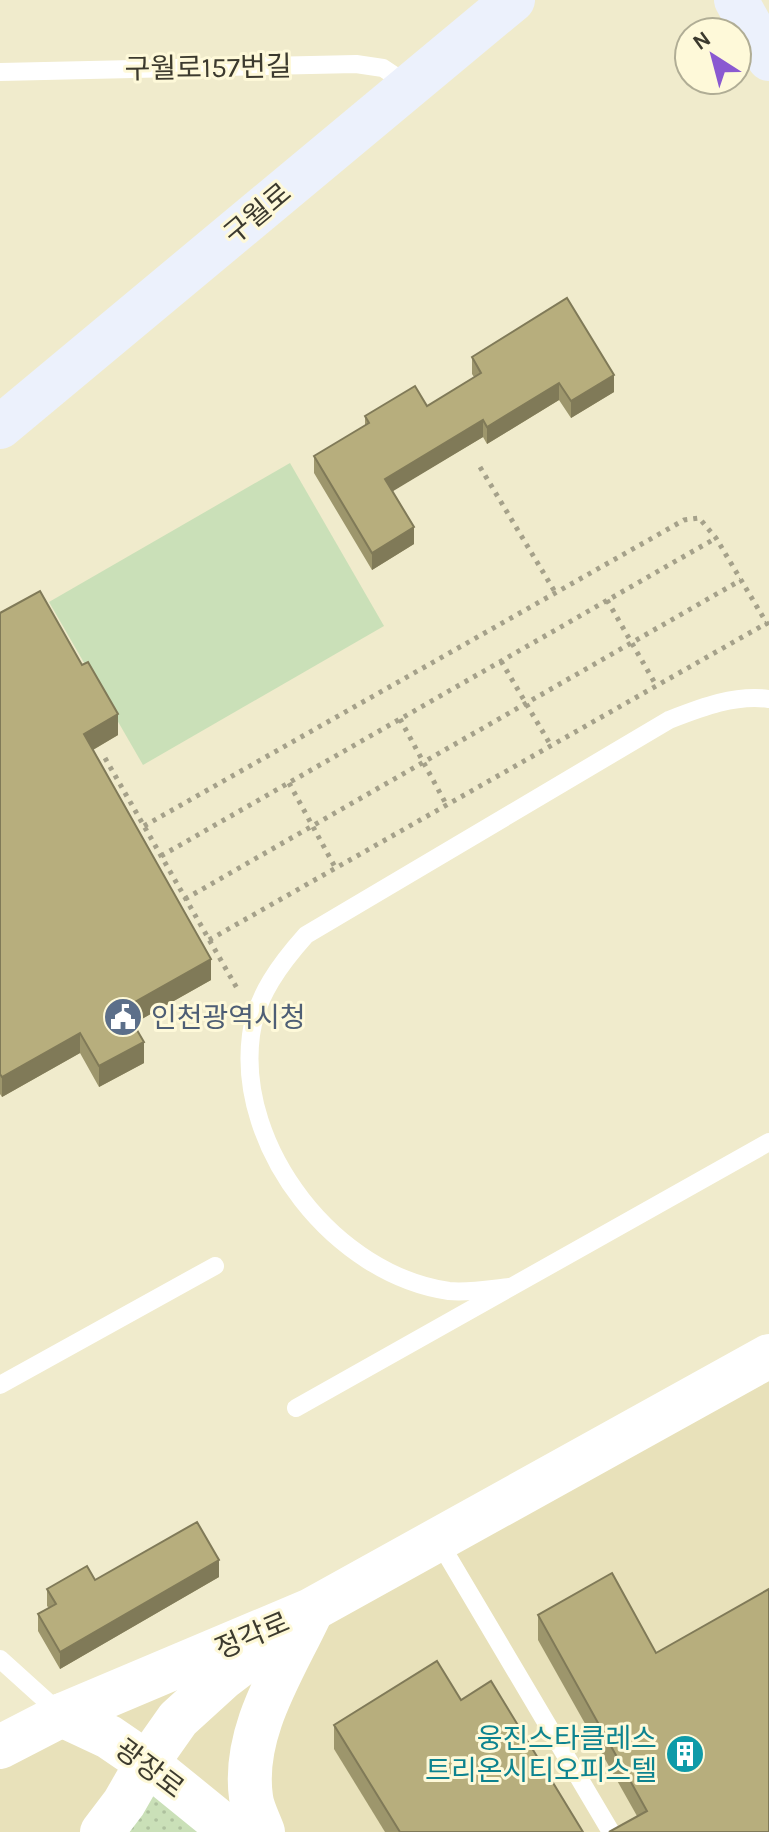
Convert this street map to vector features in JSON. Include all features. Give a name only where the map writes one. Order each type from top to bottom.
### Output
[{"type":"main road","name":"구월로","points":[[0,427],[513,0]]},
{"type":"main road","points":[[736,0],[769,59]]},
{"type":"street","points":[[263,1832],[251,1799],[250,1766],[264,1711],[311,1610],[769,1356]]},
{"type":"street","name":"정각로","points":[[0,1747],[62,1715],[311,1610]]},
{"type":"street","name":"정각로","points":[[102,1832],[178,1719],[223,1678],[311,1610]]},
{"type":"street","name":"광장로","points":[[62,1715],[109,1737],[147,1763],[232,1832]]},
{"type":"lane","name":"구월로157번길","points":[[0,72],[356,64],[383,68],[410,86]]},
{"type":"lane","points":[[510,1287],[451,1291],[405,1279],[365,1259],[327,1230],[290,1184],[261,1128],[250,1076],[251,1033],[265,992],[286,958],[306,935],[669,720],[708,705],[757,697],[769,699]]},
{"type":"lane","points":[[296,1408],[769,1142]]},
{"type":"lane","points":[[0,1385],[215,1266]]},
{"type":"lane","points":[[438,1540],[611,1832]]},
{"type":"lane","points":[[0,1659],[62,1715]]},
{"type":"path","points":[[480,467],[555,592]]},
{"type":"path","points":[[144,826],[684,520],[699,518],[716,538],[768,625],[550,744],[209,940]]},
{"type":"path","points":[[161,856],[716,538]]},
{"type":"path","points":[[185,899],[741,580]]},
{"type":"path","points":[[607,600],[656,685]]},
{"type":"path","points":[[501,661],[550,744]]},
{"type":"path","points":[[400,719],[446,804]]},
{"type":"path","points":[[105,758],[256,1021]]},
{"type":"path","points":[[289,783],[335,867]]},
{"type":"shaded area","points":[[769,1356],[769,1832],[0,1832],[0,1747]]},
{"type":"green space","points":[[290,463],[384,626],[143,765],[49,602]]},
{"type":"green space","points":[[147,1763],[227,1832],[102,1832]]},
{"type":"building","points":[[567,298],[614,375],[571,401],[559,383],[487,427],[483,420],[385,479],[414,527],[372,553],[314,456],[369,423],[365,416],[415,386],[427,406],[481,373],[472,357]]},
{"type":"building","points":[[40,591],[82,665],[88,662],[118,714],[84,734],[211,959],[124,1008],[144,1042],[99,1066],[80,1033],[2,1077],[0,613]]},
{"type":"building","points":[[197,1522],[219,1560],[60,1652],[38,1614],[56,1604],[47,1589],[87,1566],[95,1580]]},
{"type":"building","name":"웅진스타클레스 트리온시티오피스텔","points":[[612,1573],[656,1653],[769,1589],[769,1832],[609,1832],[647,1811],[538,1615]]},
{"type":"building","points":[[437,1661],[461,1700],[491,1681],[583,1832],[400,1832],[334,1725]]},
{"type":"place","name":"인천광역시청","points":[[123,1017]]},
{"type":"place","name":"웅진스타클레스 트리온시티오피스텔","points":[[685,1754]]}]
